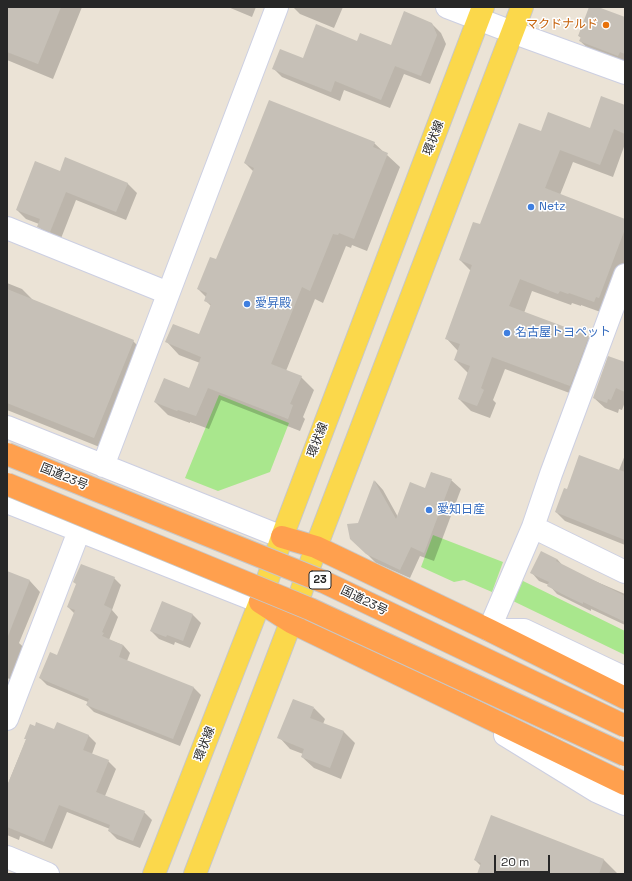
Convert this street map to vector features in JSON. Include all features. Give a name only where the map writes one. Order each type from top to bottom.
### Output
[{"type":"highway","name":"国道23号","points":[[7,454],[324,582],[625,726]]},
{"type":"highway","points":[[7,484],[310,609],[625,755]]},
{"type":"highway","points":[[282,537],[316,547],[489,630],[625,698]]},
{"type":"highway","points":[[260,602],[291,622],[625,784]]},
{"type":"main road","points":[[195,874],[291,622],[316,547],[522,7]]},
{"type":"main road","name":"環状線","points":[[154,874],[260,602],[282,537],[481,13]]},
{"type":"street","points":[[103,466],[277,7]]},
{"type":"street","points":[[447,7],[481,13],[512,32],[625,73]]},
{"type":"street","points":[[7,228],[168,293]]},
{"type":"street","points":[[625,275],[620,302],[551,474],[533,527],[489,630],[524,630],[625,678]]},
{"type":"street","points":[[7,427],[282,537]]},
{"type":"street","points":[[7,502],[260,602]]},
{"type":"street","points":[[533,527],[625,572]]},
{"type":"street","points":[[7,719],[11,698],[79,531]]},
{"type":"street","points":[[463,705],[489,724],[596,791],[625,804]]},
{"type":"street","points":[[7,858],[48,874]]},
{"type":"green space","points":[[219,395],[289,423],[270,472],[218,491],[185,478]]},
{"type":"green space","points":[[433,535],[503,562],[492,592],[464,580],[454,582],[421,567]]},
{"type":"green space","points":[[521,580],[625,631],[625,655],[513,601]]},
{"type":"building","points":[[7,7],[61,7],[38,64],[7,52]]},
{"type":"building","points":[[589,7],[598,7],[625,17],[625,54],[620,52],[618,56],[579,41],[581,37],[578,36]]},
{"type":"building","points":[[404,11],[432,23],[437,35],[421,76],[395,66],[381,100],[335,81],[331,92],[272,69],[280,49],[303,58],[316,24],[357,41],[360,33],[391,45]]},
{"type":"building","points":[[601,96],[625,105],[625,134],[614,129],[600,165],[560,150],[545,188],[625,219],[625,229],[599,298],[596,297],[594,302],[560,291],[558,294],[520,279],[509,306],[589,336],[570,386],[492,357],[481,388],[484,390],[477,406],[458,399],[470,366],[454,360],[460,344],[445,339],[472,265],[459,260],[473,222],[480,224],[519,123],[541,131],[548,112],[590,128]]},
{"type":"building","points":[[269,100],[375,142],[373,147],[388,153],[354,239],[339,233],[338,235],[333,234],[310,291],[302,287],[271,364],[302,376],[290,404],[293,405],[288,419],[208,388],[196,416],[178,410],[177,411],[154,402],[164,378],[189,388],[201,357],[165,342],[173,324],[199,334],[211,304],[204,301],[207,293],[197,289],[210,257],[216,259],[254,168],[244,163]]},
{"type":"building","points":[[65,157],[128,183],[116,212],[66,192],[50,232],[37,227],[40,219],[16,210],[35,161],[60,171]]},
{"type":"building","points":[[7,289],[134,340],[94,438],[7,403]]},
{"type":"building","points":[[608,356],[625,362],[625,392],[616,388],[611,400],[608,399],[607,403],[593,398]]},
{"type":"building","points":[[579,455],[625,472],[625,540],[555,512],[564,488],[567,489]]},
{"type":"building","points":[[431,472],[452,479],[424,553],[411,547],[400,570],[366,554],[350,539],[347,524],[358,523],[374,480],[396,519],[410,482],[425,488]]},
{"type":"building","points":[[541,551],[557,559],[556,561],[625,596],[625,622],[583,602],[583,604],[566,596],[547,586],[549,582],[530,573]]},
{"type":"building","points":[[81,564],[115,577],[104,605],[112,609],[102,632],[104,633],[102,636],[123,645],[119,657],[194,687],[173,739],[86,705],[89,699],[39,678],[50,652],[57,655],[75,610],[67,607],[76,584],[73,582]]},
{"type":"building","points":[[7,571],[30,580],[8,636],[7,636]]},
{"type":"building","points":[[162,601],[193,614],[183,641],[150,631]]},
{"type":"building","points":[[293,699],[314,707],[310,718],[344,731],[330,768],[301,757],[304,749],[277,738]]},
{"type":"building","points":[[36,722],[54,729],[57,722],[89,735],[83,750],[109,760],[96,792],[145,811],[133,841],[108,831],[110,825],[59,805],[44,842],[7,827],[7,786],[26,739],[24,739],[30,724],[35,726]]},
{"type":"building","points":[[491,815],[604,859],[599,874],[477,874],[481,863],[474,860]]},
{"type":"place","name":"マクドナルド","points":[[606,25]]},
{"type":"place","name":"Netz","points":[[531,207]]},
{"type":"place","name":"愛昇殿","points":[[247,304]]},
{"type":"place","name":"名古屋トヨペット","points":[[507,333]]},
{"type":"place","name":"愛知日産","points":[[429,510]]}]
